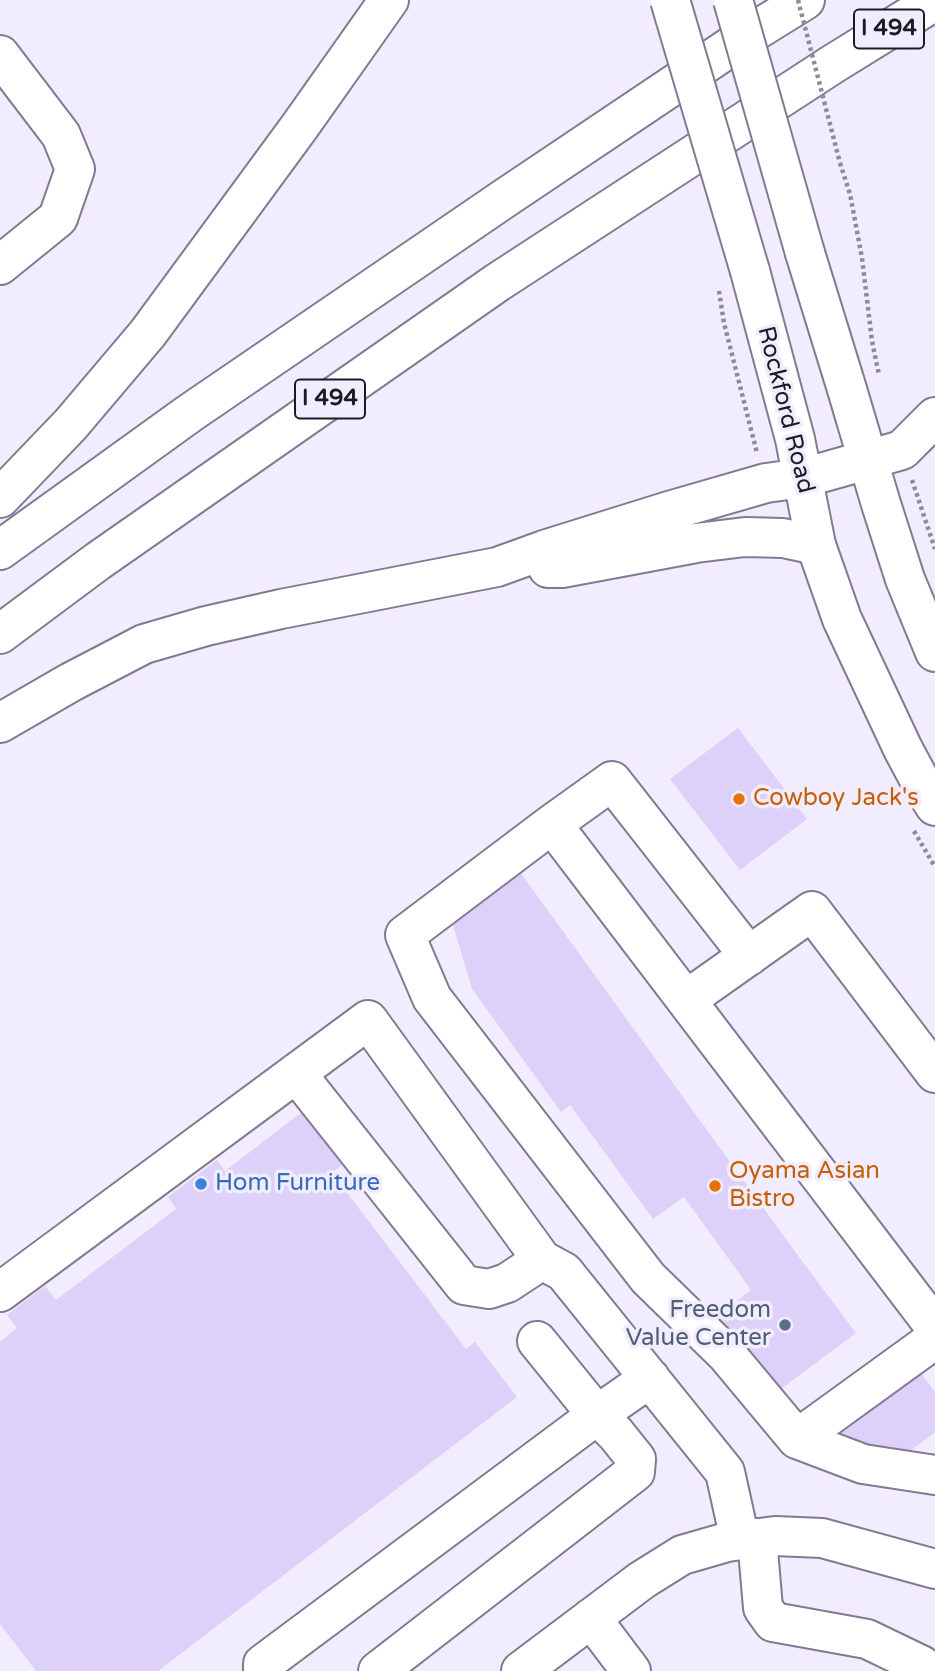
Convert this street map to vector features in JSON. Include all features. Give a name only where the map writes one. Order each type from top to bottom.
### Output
[{"type":"main road","points":[[0,498],[71,424],[148,333],[300,127],[389,0]]},
{"type":"main road","name":"Rockford Road","points":[[670,0],[733,276],[779,377],[816,545],[852,643],[902,749],[935,806]]},
{"type":"main road","points":[[733,0],[868,461],[905,579],[935,652]]},
{"type":"main road","name":"I 494","points":[[0,550],[190,413],[505,198],[742,39],[805,0]]},
{"type":"main road","name":"I 494","points":[[0,634],[120,545],[498,282],[833,64],[935,1]]},
{"type":"main road","points":[[0,55],[61,135],[75,169],[58,218],[0,265]]},
{"type":"main road","points":[[0,723],[144,644],[281,609],[497,567],[669,510],[766,483],[803,478],[868,461],[902,450],[935,418]]},
{"type":"main road","points":[[497,567],[562,568],[696,543],[745,537],[783,538],[816,545]]},
{"type":"main road","points":[[749,956],[612,781],[405,935],[432,998],[640,1268],[727,1355],[797,1439],[863,1464],[935,1475]]},
{"type":"main road","points":[[552,824],[935,1326]]},
{"type":"main road","points":[[686,1000],[812,911],[935,1073]]},
{"type":"main road","points":[[0,1292],[369,1020],[542,1260],[564,1272],[725,1472],[748,1539],[763,1608],[773,1622],[867,1639],[928,1671]]},
{"type":"main road","points":[[296,1073],[464,1285],[489,1289],[507,1283],[542,1260]]},
{"type":"main road","points":[[797,1439],[935,1339]]},
{"type":"main road","points":[[378,1671],[635,1472],[636,1459],[537,1341]]},
{"type":"main road","points":[[263,1671],[263,1664],[650,1378]]},
{"type":"main road","points":[[521,1671],[642,1580],[682,1555],[727,1542],[775,1536],[822,1538],[935,1569]]},
{"type":"main road","points":[[591,1618],[631,1671]]},
{"type":"path","points":[[798,0],[850,194],[879,376]]},
{"type":"path","points":[[733,276],[724,323],[756,450]]},
{"type":"path","points":[[912,478],[935,549]]},
{"type":"building","name":"Cowboy Jack's","points":[[738,728],[807,819],[740,870],[670,779]]},
{"type":"building","points":[[512,861],[856,1333],[773,1395],[715,1318],[751,1290],[684,1197],[653,1219],[570,1105],[561,1112],[472,989],[448,908]]},
{"type":"building","points":[[302,1112],[342,1165],[332,1173],[466,1349],[475,1342],[517,1397],[158,1671],[36,1671],[0,1624],[0,1342],[17,1328],[7,1315],[45,1286],[56,1300],[176,1209],[168,1197],[217,1160],[225,1171]]},
{"type":"building","points":[[911,1360],[935,1392],[935,1432],[901,1458],[845,1449],[827,1424]]},
{"type":"place","name":"Cowboy Jack's","points":[[739,799]]},
{"type":"place","name":"Hom Furniture","points":[[201,1184]]},
{"type":"place","name":"Oyama Asian Bistro","points":[[715,1186]]},
{"type":"place","name":"Freedom Value Center","points":[[785,1325]]}]
